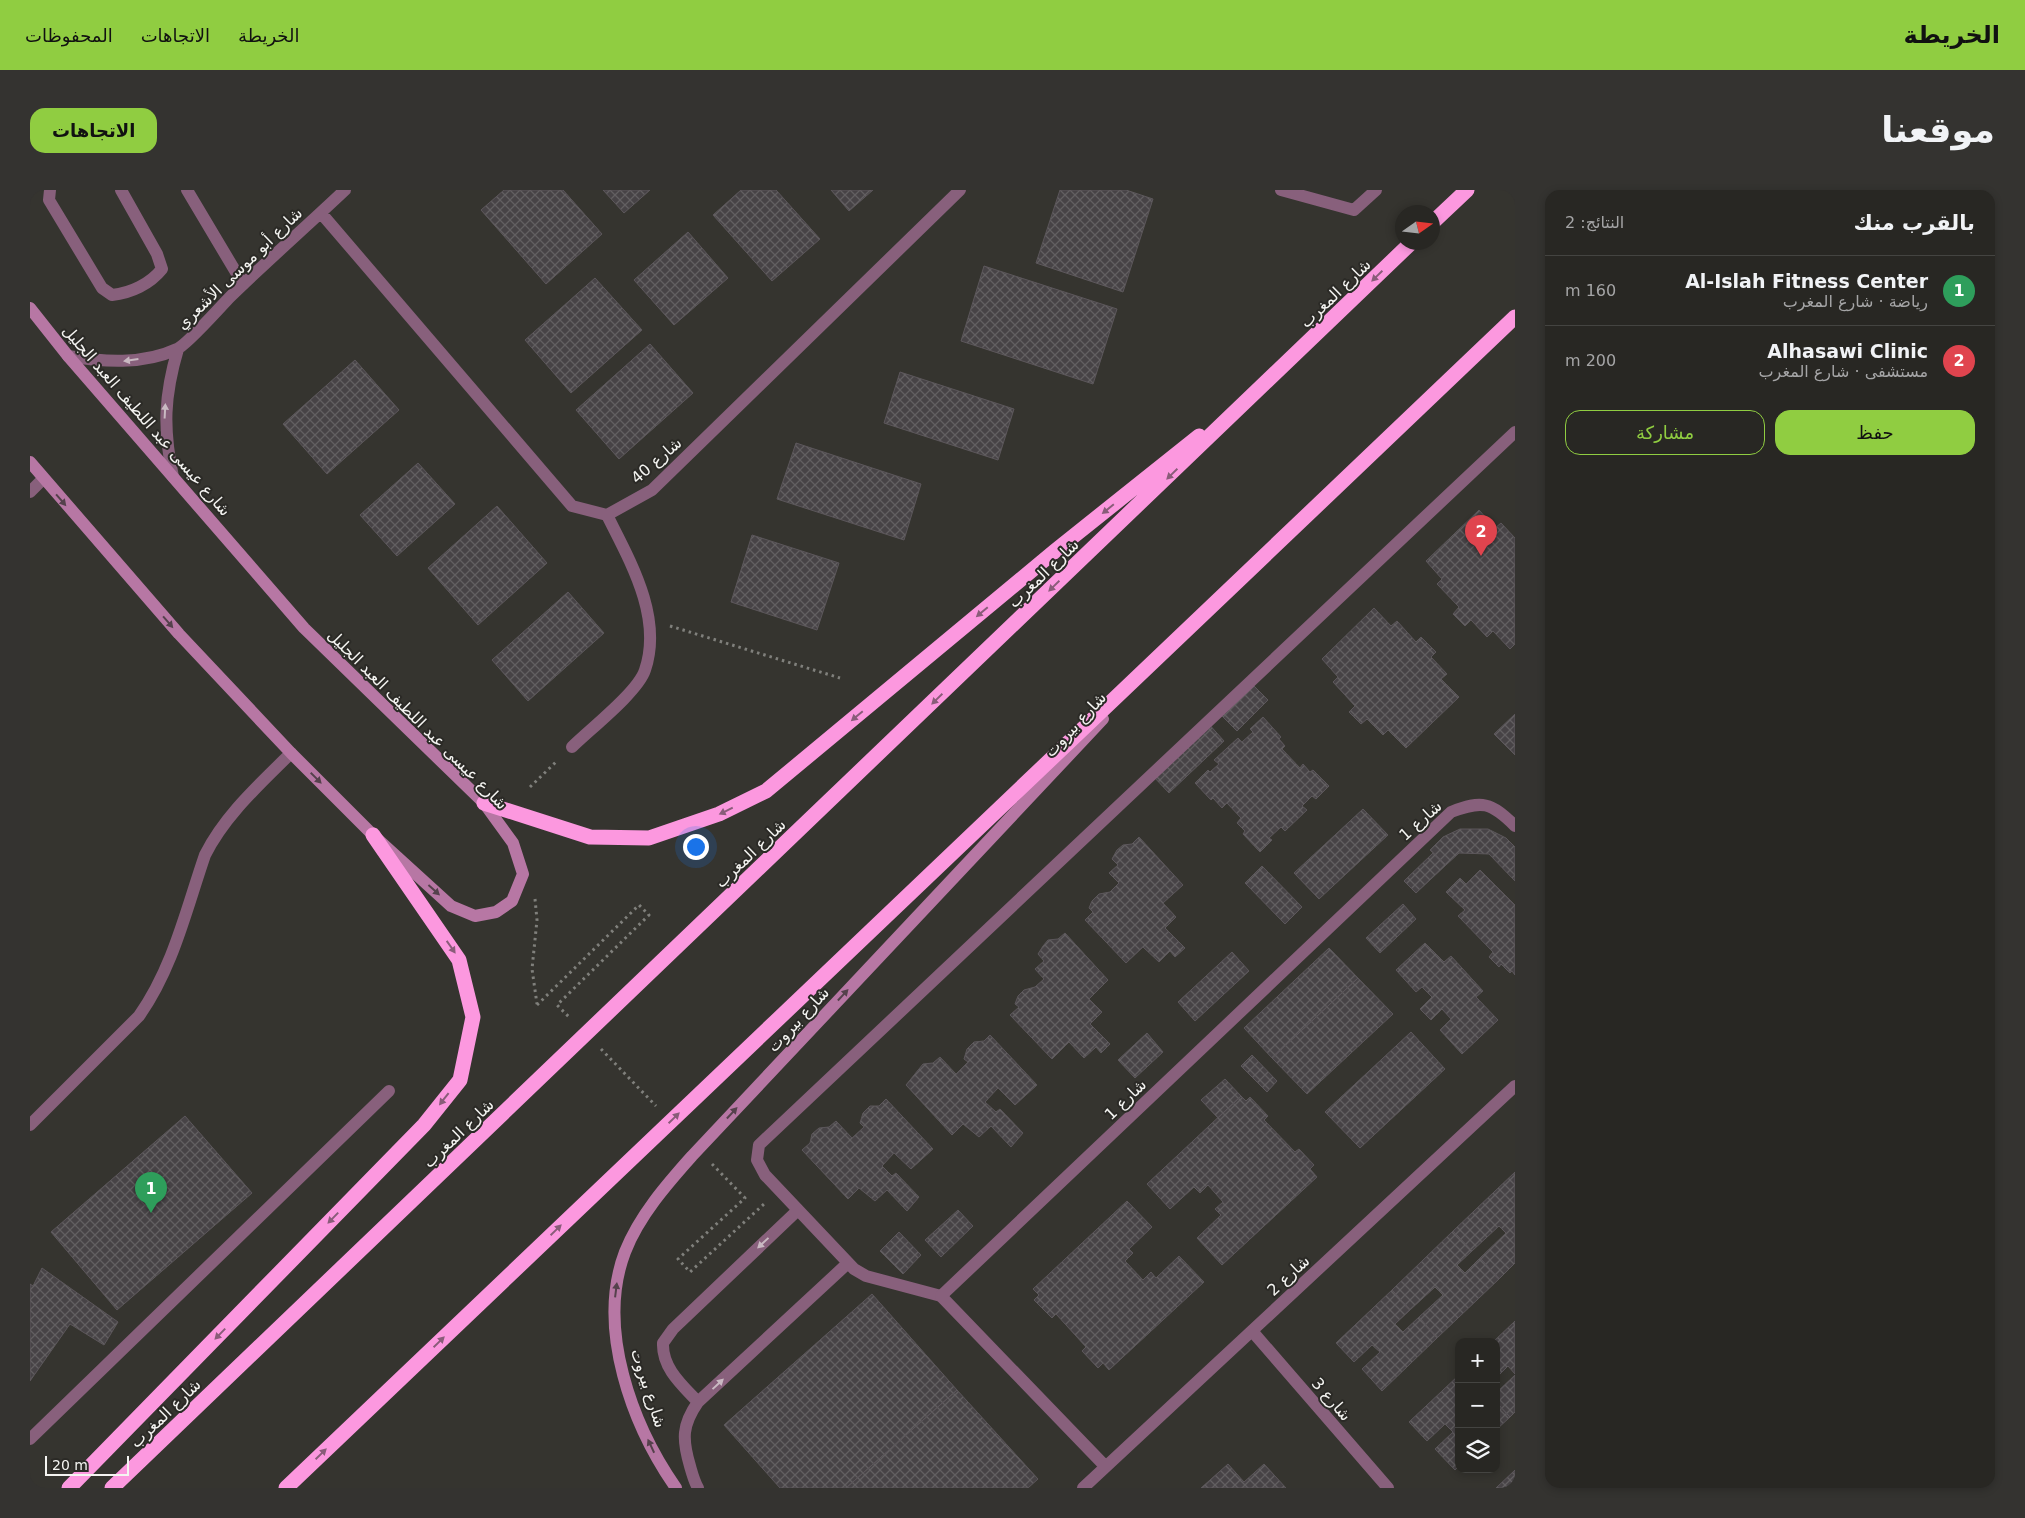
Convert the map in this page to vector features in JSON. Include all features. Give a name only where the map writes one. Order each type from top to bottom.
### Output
[{"type":"highway","points":[[1440,215],[1467,190]]},
{"type":"highway","name":"شارع المغرب","points":[[112,1488],[1404,250]]},
{"type":"highway","points":[[286,1488],[1515,317]]},
{"type":"highway","points":[[484,803],[590,837],[649,838],[719,814],[766,791],[1056,551],[1180,451],[1256,393]]},
{"type":"highway","points":[[69,1488],[424,1125],[460,1080],[473,1017],[459,960],[373,836]]},
{"type":"main road","name":"شارع عيسى عبد اللطيف العبد الجليل","points":[[30,308],[68,356],[304,628],[484,803],[513,843],[523,874]]},
{"type":"main road","points":[[30,462],[43,480],[179,634],[291,753],[373,836],[451,906],[475,916],[496,912],[512,901],[523,874]]},
{"type":"main road","name":"شارع بيروت","points":[[676,1488],[657,1458],[645,1433],[627,1383],[619,1350],[615,1308],[616,1290],[625,1252],[633,1234],[672,1179],[692,1156],[1180,637]]},
{"type":"street","points":[[50,190],[49,200],[102,288],[112,295],[123,294],[154,280],[162,269],[157,254],[121,190]]},
{"type":"street","points":[[187,190],[243,284]]},
{"type":"street","name":"شارع أبو موسى الأشعري","points":[[173,477],[166,445],[165,412],[169,380],[178,349],[243,284],[345,190]]},
{"type":"street","name":"شارع 40","points":[[607,515],[652,490],[960,190]]},
{"type":"street","points":[[1281,190],[1354,210],[1376,190]]},
{"type":"street","points":[[320,213],[572,506],[607,515],[631,564],[645,603],[650,637],[645,671],[626,696],[572,747]]},
{"type":"street","name":"شارع أبو موسى الأشعري","points":[[68,356],[95,361],[123,361],[150,357],[178,349]]},
{"type":"street","points":[[1106,1466],[941,1296],[866,1276],[848,1263],[765,1175],[758,1160],[759,1145],[762,1140],[1515,432]]},
{"type":"street","points":[[30,492],[43,480]]},
{"type":"street","points":[[30,1125],[139,1016],[167,968],[205,855],[213,839],[223,824],[291,753]]},
{"type":"street","name":"شارع 1","points":[[941,1296],[1451,812],[1473,804],[1498,810],[1515,826]]},
{"type":"street","name":"شارع 2","points":[[1083,1488],[1515,1086]]},
{"type":"street","points":[[30,1439],[389,1091]]},
{"type":"street","points":[[698,1402],[674,1375],[666,1362],[663,1343],[672,1329],[798,1210]]},
{"type":"street","points":[[698,1488],[685,1450],[684,1435],[688,1417],[698,1402],[848,1263]]},
{"type":"street","name":"شارع 3","points":[[1252,1331],[1388,1488]]},
{"type":"path","points":[[647,619],[840,678]]},
{"type":"path","points":[[530,787],[572,747]]},
{"type":"path","points":[[523,874],[535,895],[537,908],[532,969],[537,1005],[639,905],[649,915],[557,1004],[571,1019]]},
{"type":"path","points":[[599,1048],[662,1112]]},
{"type":"path","points":[[710,1162],[745,1198],[678,1259],[690,1272],[779,1189]]},
{"type":"building","points":[[504,190],[563,190],[602,234],[546,284],[481,210]]},
{"type":"building","points":[[603,190],[650,190],[624,213]]},
{"type":"building","points":[[741,190],[776,190],[820,239],[772,281],[713,215]]},
{"type":"building","points":[[831,190],[873,190],[849,211]]},
{"type":"building","points":[[1060,190],[1126,190],[1153,199],[1123,292],[1036,263]]},
{"type":"building","points":[[688,232],[728,278],[674,325],[634,280]]},
{"type":"building","points":[[984,266],[1117,309],[1093,384],[961,341]]},
{"type":"building","points":[[595,278],[642,330],[571,393],[525,340]]},
{"type":"building","points":[[650,344],[693,393],[619,459],[576,410]]},
{"type":"building","points":[[355,360],[399,410],[327,474],[283,424]]},
{"type":"building","points":[[900,372],[1014,409],[998,460],[884,423]]},
{"type":"building","points":[[796,443],[921,484],[904,540],[777,499]]},
{"type":"building","points":[[418,463],[455,504],[397,556],[360,515]]},
{"type":"building","points":[[497,506],[547,563],[478,625],[428,568]]},
{"type":"building","points":[[1479,510],[1495,528],[1501,523],[1515,538],[1515,644],[1510,649],[1493,631],[1487,637],[1471,620],[1465,626],[1453,614],[1459,607],[1437,584],[1442,579],[1426,561]]},
{"type":"building","points":[[752,535],[839,563],[817,630],[731,602]]},
{"type":"building","points":[[568,592],[604,633],[528,701],[492,660]]},
{"type":"building","points":[[1374,608],[1391,626],[1397,621],[1416,642],[1421,637],[1436,652],[1431,657],[1447,674],[1441,679],[1459,697],[1406,748],[1388,730],[1383,735],[1367,719],[1361,724],[1349,712],[1355,706],[1333,682],[1338,677],[1322,659]]},
{"type":"building","points":[[1250,682],[1268,700],[1237,731],[1219,713]]},
{"type":"building","points":[[1515,714],[1515,755],[1494,734]]},
{"type":"building","points":[[1263,717],[1281,737],[1279,739],[1285,746],[1282,749],[1300,768],[1303,764],[1310,772],[1313,770],[1329,786],[1316,799],[1312,796],[1302,806],[1307,810],[1285,831],[1281,827],[1269,838],[1272,840],[1260,852],[1243,834],[1245,831],[1237,823],[1241,818],[1227,803],[1222,808],[1213,798],[1211,800],[1195,783],[1208,770],[1210,772],[1219,764],[1214,760],[1238,738],[1242,742],[1253,732],[1250,729]]},
{"type":"building","points":[[1207,722],[1224,741],[1169,793],[1152,775]]},
{"type":"building","points":[[1363,809],[1388,835],[1319,899],[1294,873]]},
{"type":"building","points":[[1460,829],[1488,829],[1506,838],[1515,847],[1515,881],[1489,854],[1459,853],[1446,865],[1430,850],[1443,837]]},
{"type":"building","points":[[1139,837],[1183,885],[1163,903],[1176,917],[1165,928],[1185,948],[1175,957],[1170,951],[1159,962],[1143,947],[1126,963],[1085,920],[1093,912],[1089,908],[1092,901],[1099,894],[1110,892],[1119,883],[1109,873],[1118,865],[1112,859],[1117,850],[1123,845],[1132,844]]},
{"type":"building","points":[[1433,853],[1446,865],[1416,893],[1404,881]]},
{"type":"building","points":[[1262,866],[1302,907],[1285,924],[1245,883]]},
{"type":"building","points":[[1480,870],[1515,905],[1515,975],[1512,971],[1510,973],[1501,964],[1499,967],[1489,957],[1493,952],[1458,916],[1465,910],[1446,892],[1460,878],[1466,884]]},
{"type":"building","points":[[1403,904],[1416,919],[1380,953],[1366,938]]},
{"type":"building","points":[[1065,933],[1108,980],[1089,999],[1102,1012],[1090,1024],[1110,1044],[1101,1053],[1096,1047],[1084,1058],[1069,1042],[1052,1059],[1010,1015],[1019,1007],[1015,1004],[1018,996],[1024,990],[1035,987],[1044,979],[1035,969],[1044,961],[1038,954],[1043,946],[1048,940],[1058,939]]},
{"type":"building","points":[[1425,943],[1444,962],[1451,956],[1483,991],[1476,997],[1498,1020],[1462,1054],[1440,1030],[1451,1019],[1442,1009],[1431,1020],[1420,1009],[1432,997],[1422,987],[1416,992],[1396,970]]},
{"type":"building","points":[[1329,948],[1358,978],[1272,1058],[1244,1028]]},
{"type":"building","points":[[1232,952],[1249,971],[1195,1021],[1178,1002]]},
{"type":"building","points":[[1358,978],[1393,1014],[1307,1094],[1272,1058]]},
{"type":"building","points":[[1411,1032],[1445,1069],[1360,1148],[1325,1112]]},
{"type":"building","points":[[1147,1033],[1163,1052],[1135,1078],[1118,1060]]},
{"type":"building","points":[[990,1035],[1037,1085],[1015,1105],[998,1088],[985,1102],[996,1112],[1000,1109],[1023,1133],[1011,1147],[991,1126],[979,1137],[963,1124],[952,1135],[906,1085],[923,1064],[933,1063],[940,1057],[956,1074],[968,1062],[964,1059],[967,1049],[974,1042],[984,1041]]},
{"type":"building","points":[[1252,1055],[1277,1081],[1267,1092],[1241,1066]]},
{"type":"building","points":[[1225,1079],[1241,1096],[1218,1118],[1201,1100]]},
{"type":"building","points":[[1241,1096],[1246,1101],[1250,1097],[1268,1116],[1264,1120],[1295,1152],[1299,1149],[1314,1165],[1310,1169],[1317,1177],[1222,1265],[1197,1238],[1221,1215],[1215,1209],[1223,1202],[1208,1185],[1200,1193],[1194,1187],[1170,1209],[1147,1184]]},
{"type":"building","points":[[886,1099],[933,1149],[911,1169],[894,1153],[882,1166],[892,1176],[896,1173],[919,1197],[907,1211],[887,1190],[875,1201],[859,1188],[848,1199],[802,1150],[810,1143],[812,1134],[819,1128],[829,1127],[836,1121],[852,1138],[864,1127],[860,1123],[863,1113],[870,1106],[879,1106]]},
{"type":"building","points":[[185,1116],[252,1193],[117,1310],[51,1232]]},
{"type":"building","points":[[1515,1172],[1515,1263],[1499,1279],[1480,1258],[1506,1233],[1499,1226],[1472,1251],[1453,1231]]},
{"type":"building","points":[[1127,1201],[1152,1227],[1129,1249],[1133,1253],[1125,1261],[1143,1280],[1151,1272],[1156,1278],[1179,1256],[1204,1282],[1109,1370],[1103,1363],[1098,1368],[1082,1351],[1086,1347],[1056,1314],[1052,1318],[1034,1300],[1039,1295],[1033,1289]]},
{"type":"building","points":[[958,1210],[973,1226],[941,1257],[925,1240]]},
{"type":"building","points":[[1453,1231],[1472,1251],[1457,1265],[1465,1273],[1480,1258],[1499,1279],[1437,1338],[1419,1317],[1443,1295],[1435,1287],[1410,1310],[1392,1290]]},
{"type":"building","points":[[899,1232],[921,1255],[903,1274],[880,1251]]},
{"type":"building","points":[[42,1268],[118,1322],[104,1345],[70,1324],[30,1381],[30,1284],[33,1286]]},
{"type":"building","points":[[1392,1290],[1410,1310],[1395,1324],[1403,1332],[1419,1317],[1437,1338],[1382,1391],[1362,1369],[1380,1352],[1372,1345],[1354,1362],[1336,1343]]},
{"type":"building","points":[[872,1294],[957,1390],[846,1488],[780,1488],[724,1425]]},
{"type":"building","points":[[1515,1321],[1515,1374],[1508,1366],[1500,1374],[1500,1338],[1497,1338]]},
{"type":"building","points":[[1515,1375],[1515,1412],[1510,1417],[1500,1406],[1500,1389]]},
{"type":"building","points":[[1455,1379],[1455,1470],[1435,1449],[1453,1432],[1445,1424],[1427,1441],[1409,1422]]},
{"type":"building","points":[[957,1390],[1038,1479],[1028,1488],[846,1488]]},
{"type":"building","points":[[1500,1406],[1510,1417],[1500,1426]]},
{"type":"building","points":[[1228,1464],[1244,1482],[1264,1464],[1286,1488],[1201,1488]]},
{"type":"building","points":[[1515,1470],[1515,1488],[1496,1488]]},
{"type":"place","name":"Alhasawi Clinic","points":[[1481,556]]},
{"type":"place","name":"Al-Islah Fitness Center","points":[[151,1213]]}]
